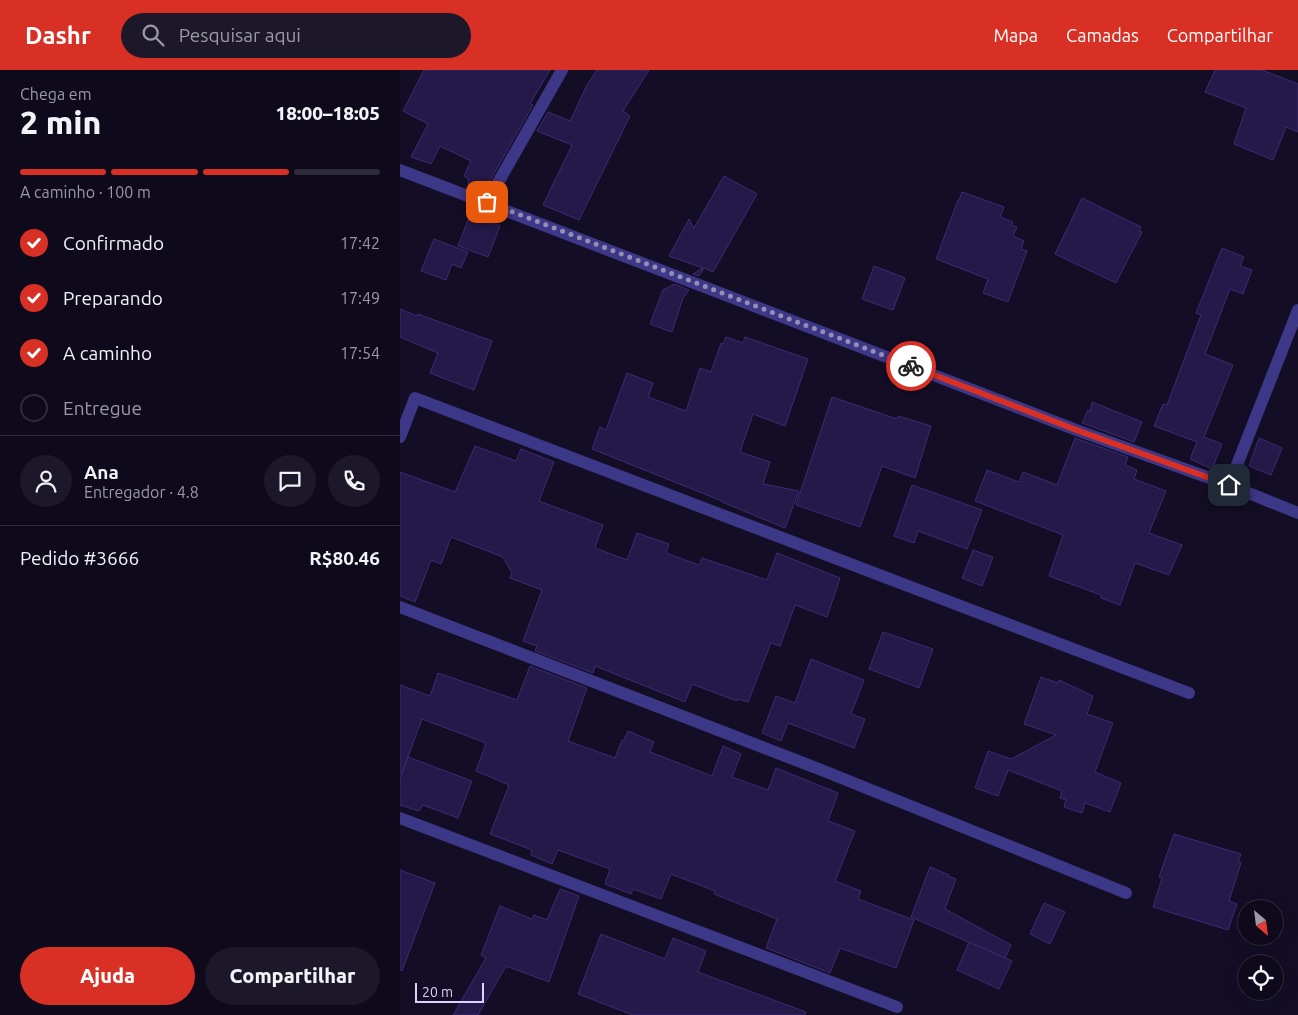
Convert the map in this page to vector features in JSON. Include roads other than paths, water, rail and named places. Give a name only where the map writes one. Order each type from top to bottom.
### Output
[{"type":"street","points":[[487,202],[562,70]]},
{"type":"street","points":[[400,170],[1079,431],[1229,485],[1298,513]]},
{"type":"street","points":[[1229,485],[1298,310]]},
{"type":"street","points":[[400,437],[415,398],[1189,694]]},
{"type":"street","points":[[400,607],[833,775],[1126,893]]},
{"type":"street","points":[[400,818],[897,1007]]}]
